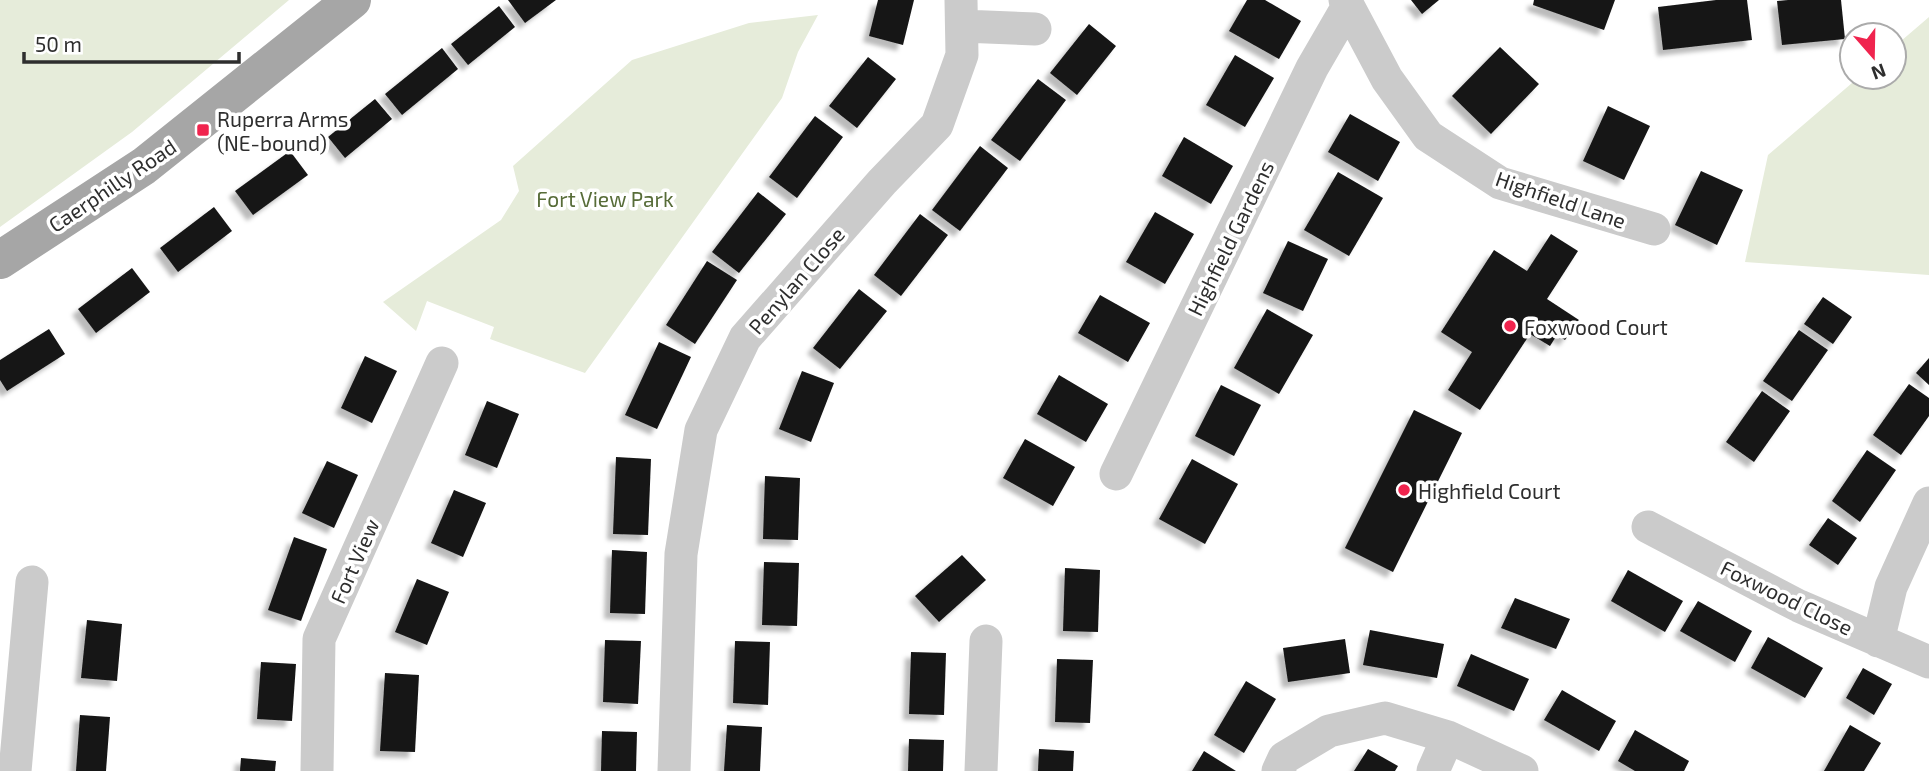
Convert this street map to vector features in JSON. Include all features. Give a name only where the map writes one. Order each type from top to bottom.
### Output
[{"type":"main road","name":"Caerphilly Road","points":[[0,260],[144,166],[352,0]]},
{"type":"street","name":"Highfield Lane","points":[[1347,3],[1387,79],[1428,136],[1500,183],[1654,229]]},
{"type":"street","name":"Highfield Gardens","points":[[1116,474],[1312,68],[1347,3]]},
{"type":"street","name":"Penylan Close","points":[[674,771],[681,554],[701,430],[745,338],[882,182],[937,125],[962,55],[962,13],[1035,29]]},
{"type":"street","name":"Fort View","points":[[317,771],[319,639],[442,363]]},
{"type":"street","points":[[1878,641],[1891,587],[1929,503]]},
{"type":"street","name":"Foxwood Close","points":[[1648,527],[1799,606],[1929,662]]},
{"type":"street","points":[[15,771],[32,582]]},
{"type":"street","points":[[981,771],[986,641]]},
{"type":"street","points":[[1278,771],[1284,758],[1329,731],[1385,718],[1448,737],[1522,771]]},
{"type":"street","points":[[1433,771],[1448,737]]},
{"type":"green space","points":[[0,0],[289,0],[132,132],[0,227]]},
{"type":"green space","name":"Fort View Park","points":[[818,15],[798,52],[782,98],[585,373],[490,339],[494,327],[427,301],[416,331],[383,302],[501,220],[519,191],[513,166],[632,60],[749,23]]},
{"type":"green space","points":[[1929,17],[1929,275],[1745,262],[1768,155],[1843,91],[1908,91],[1908,35]]},
{"type":"building","points":[[508,0],[556,0],[525,23]]},
{"type":"building","points":[[878,0],[914,0],[903,45],[869,36]]},
{"type":"building","points":[[1247,0],[1265,0],[1301,21],[1279,59],[1229,31]]},
{"type":"building","points":[[1411,0],[1439,0],[1422,14]]},
{"type":"building","points":[[1534,0],[1615,0],[1604,30],[1533,5]]},
{"type":"building","points":[[1716,0],[1747,0],[1752,40],[1663,50],[1658,7]]},
{"type":"building","points":[[1841,0],[1843,21],[1838,21],[1838,40],[1782,45],[1777,1]]},
{"type":"building","points":[[499,6],[515,27],[468,65],[451,44]]},
{"type":"building","points":[[1089,24],[1116,46],[1077,95],[1050,73]]},
{"type":"building","points":[[1500,47],[1539,84],[1491,134],[1452,96]]},
{"type":"building","points":[[442,48],[458,69],[402,115],[385,94]]},
{"type":"building","points":[[1235,55],[1274,78],[1245,127],[1206,105]]},
{"type":"building","points":[[868,57],[896,79],[857,128],[829,106]]},
{"type":"building","points":[[1038,79],[1066,100],[1020,161],[991,140]]},
{"type":"building","points":[[375,99],[392,119],[345,158],[328,137]]},
{"type":"building","points":[[1608,106],[1650,126],[1624,180],[1583,161]]},
{"type":"building","points":[[1350,114],[1400,142],[1378,181],[1328,152]]},
{"type":"building","points":[[815,116],[843,137],[797,198],[769,177]]},
{"type":"building","points":[[1184,137],[1233,166],[1211,204],[1162,176]]},
{"type":"building","points":[[980,146],[1008,168],[960,231],[932,210]]},
{"type":"building","points":[[290,151],[308,175],[253,215],[235,191]]},
{"type":"building","points":[[1701,171],[1743,190],[1717,245],[1675,225]]},
{"type":"building","points":[[1338,172],[1383,198],[1349,256],[1304,230]]},
{"type":"building","points":[[758,192],[786,214],[739,273],[712,252]]},
{"type":"building","points":[[214,207],[232,231],[178,272],[160,248]]},
{"type":"building","points":[[1155,212],[1194,234],[1165,284],[1126,262]]},
{"type":"building","points":[[920,214],[948,235],[901,296],[874,275]]},
{"type":"building","name":"Foxwood Court","points":[[1551,234],[1578,251],[1547,299],[1579,320],[1565,340],[1557,335],[1550,346],[1530,334],[1480,410],[1448,390],[1472,352],[1441,332],[1494,250],[1527,271]]},
{"type":"building","points":[[1288,241],[1328,259],[1303,311],[1263,293]]},
{"type":"building","points":[[707,261],[737,280],[695,344],[666,325]]},
{"type":"building","points":[[132,268],[150,292],[96,333],[78,309]]},
{"type":"building","points":[[859,289],[887,311],[840,369],[813,348]]},
{"type":"building","points":[[1100,295],[1150,323],[1128,362],[1078,333]]},
{"type":"building","points":[[1823,297],[1852,317],[1833,344],[1804,324]]},
{"type":"building","points":[[1267,309],[1313,335],[1279,394],[1234,368]]},
{"type":"building","points":[[49,329],[65,354],[7,391],[0,380],[0,360]]},
{"type":"building","points":[[1799,330],[1828,350],[1792,401],[1763,381]]},
{"type":"building","points":[[659,342],[691,357],[657,429],[625,415]]},
{"type":"building","points":[[365,356],[397,371],[372,423],[341,408]]},
{"type":"building","points":[[1929,358],[1929,385],[1916,373]]},
{"type":"building","points":[[802,371],[834,383],[811,442],[779,429]]},
{"type":"building","points":[[1059,375],[1108,404],[1086,442],[1037,414]]},
{"type":"building","points":[[1909,384],[1929,398],[1929,416],[1901,455],[1873,435]]},
{"type":"building","points":[[1221,385],[1261,405],[1234,456],[1195,436]]},
{"type":"building","points":[[1762,391],[1790,411],[1754,462],[1726,442]]},
{"type":"building","points":[[487,401],[519,414],[497,468],[465,455]]},
{"type":"building","name":"Highfield Court","points":[[1414,410],[1462,433],[1393,572],[1345,548]]},
{"type":"building","points":[[1025,439],[1075,467],[1053,506],[1003,478]]},
{"type":"building","points":[[1867,450],[1896,470],[1860,522],[1832,501]]},
{"type":"building","points":[[616,457],[651,459],[648,535],[613,534]]},
{"type":"building","points":[[1192,459],[1238,484],[1205,544],[1159,519]]},
{"type":"building","points":[[327,461],[358,475],[334,528],[302,513]]},
{"type":"building","points":[[765,476],[800,478],[798,540],[763,539]]},
{"type":"building","points":[[454,490],[486,503],[463,557],[431,543]]},
{"type":"building","points":[[1828,518],[1857,538],[1838,565],[1809,545]]},
{"type":"building","points":[[294,537],[327,549],[301,621],[268,610]]},
{"type":"building","points":[[612,550],[647,552],[645,614],[610,613]]},
{"type":"building","points":[[962,555],[986,580],[939,622],[915,596]]},
{"type":"building","points":[[764,562],[799,563],[797,626],[762,625]]},
{"type":"building","points":[[1065,568],[1100,570],[1098,632],[1063,631]]},
{"type":"building","points":[[1628,570],[1683,601],[1665,632],[1611,601]]},
{"type":"building","points":[[417,579],[449,592],[427,645],[395,632]]},
{"type":"building","points":[[1515,598],[1570,619],[1556,649],[1501,628]]},
{"type":"building","points":[[1698,601],[1752,631],[1735,662],[1680,631]]},
{"type":"building","points":[[87,620],[122,624],[117,681],[81,678]]},
{"type":"building","points":[[1370,630],[1444,644],[1437,678],[1363,665]]},
{"type":"building","points":[[1768,637],[1823,668],[1805,698],[1751,668]]},
{"type":"building","points":[[1345,639],[1350,673],[1288,682],[1283,648]]},
{"type":"building","points":[[605,640],[641,641],[638,704],[603,702]]},
{"type":"building","points":[[735,641],[770,642],[768,705],[733,703]]},
{"type":"building","points":[[911,652],[946,653],[944,715],[909,714]]},
{"type":"building","points":[[1471,654],[1529,679],[1514,711],[1457,686]]},
{"type":"building","points":[[1057,659],[1093,660],[1090,723],[1055,722]]},
{"type":"building","points":[[261,662],[296,664],[292,721],[257,719]]},
{"type":"building","points":[[1863,668],[1892,684],[1874,715],[1846,698]]},
{"type":"building","points":[[385,673],[419,675],[415,752],[380,751]]},
{"type":"building","points":[[1246,681],[1276,699],[1244,753],[1214,735]]},
{"type":"building","points":[[1562,690],[1616,721],[1599,751],[1544,720]]},
{"type":"building","points":[[80,715],[110,717],[106,771],[76,771]]},
{"type":"building","points":[[727,725],[762,727],[760,771],[724,771]]},
{"type":"building","points":[[1850,725],[1881,743],[1864,771],[1824,771]]},
{"type":"building","points":[[1635,730],[1689,761],[1684,771],[1635,771],[1618,761]]},
{"type":"building","points":[[602,731],[637,732],[636,771],[601,771]]},
{"type":"building","points":[[909,739],[944,740],[943,771],[908,771]]},
{"type":"building","points":[[1039,749],[1074,751],[1073,771],[1038,771]]},
{"type":"building","points":[[1368,749],[1398,766],[1395,771],[1354,771]]},
{"type":"building","points":[[1204,751],[1236,771],[1192,771]]},
{"type":"building","points":[[241,758],[276,761],[275,771],[240,771]]},
{"type":"place","name":"Ruperra Arms (NE-bound)","points":[[203,130]]},
{"type":"place","name":"Foxwood Court","points":[[1510,326]]},
{"type":"place","name":"Highfield Court","points":[[1404,490]]}]
